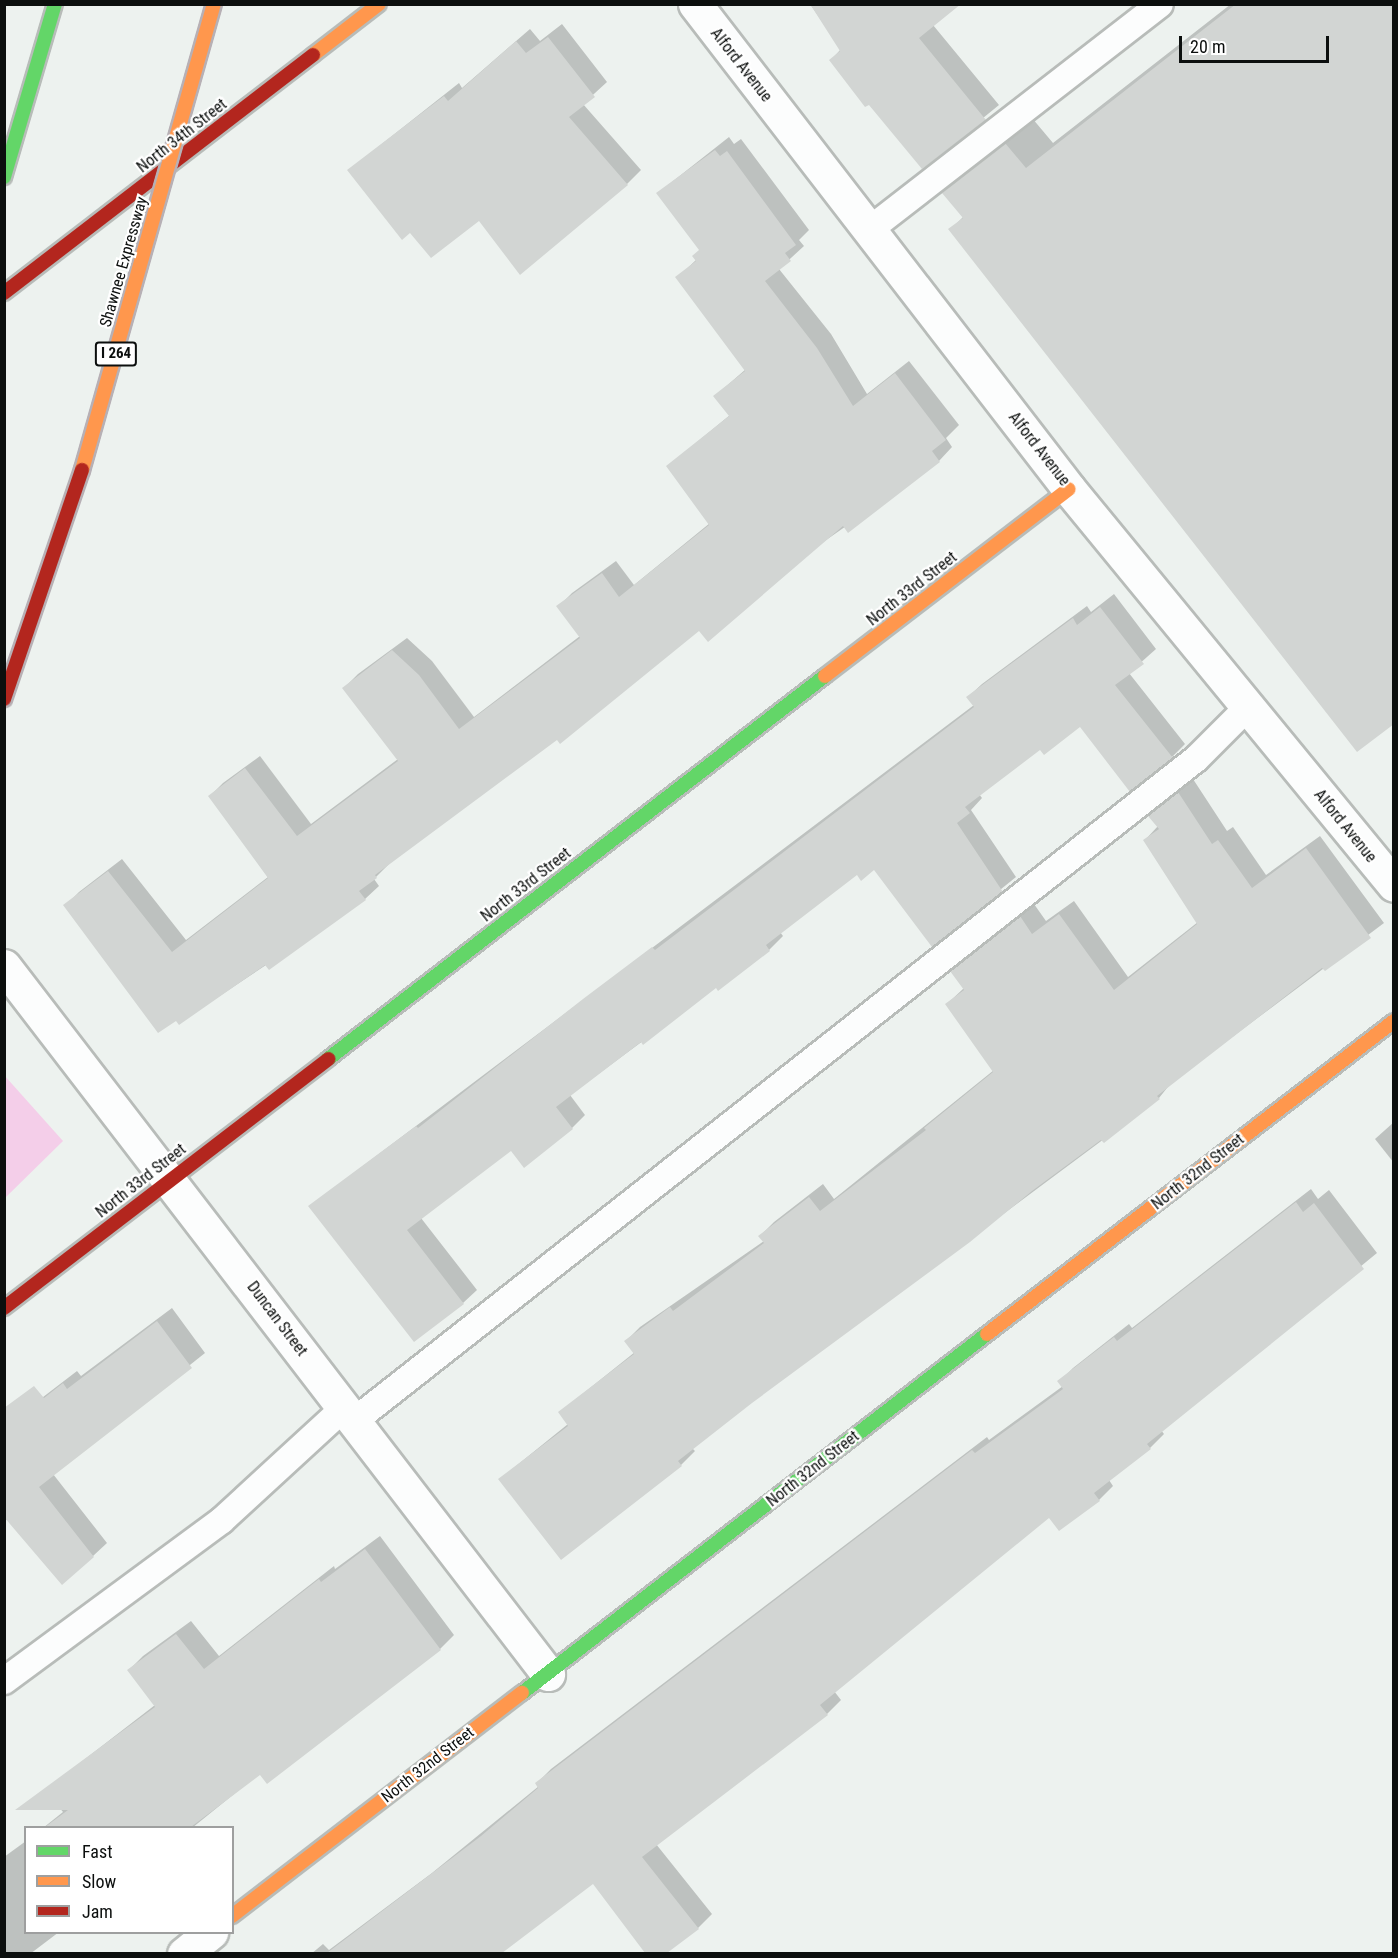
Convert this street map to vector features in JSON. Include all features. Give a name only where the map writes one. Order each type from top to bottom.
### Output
[{"type":"main road","points":[[6,173],[55,4]]},
{"type":"main road","name":"Shawnee Expressway","points":[[4,699],[72,507],[214,4]]},
{"type":"main road","name":"North 34th Street","points":[[4,293],[380,4]]},
{"type":"main road","name":"North 33rd Street","points":[[4,1308],[1070,489]]},
{"type":"main road","name":"North 32nd Street","points":[[234,1914],[1394,1021]]},
{"type":"street","name":"Alford Avenue","points":[[695,4],[1070,489],[1394,885]]},
{"type":"street","name":"Duncan Street","points":[[4,966],[170,1179],[548,1674]]},
{"type":"street","points":[[184,1953],[208,1934]]},
{"type":"lane","points":[[869,230],[1160,4]]},
{"type":"lane","points":[[4,1681],[221,1521],[349,1415],[1196,759],[1248,707]]},
{"type":"shaded area","points":[[4,1075],[63,1141],[5,1198],[4,1198]]},
{"type":"building","points":[[810,4],[961,4],[919,38],[986,120],[922,169],[869,105],[865,107],[829,60],[840,51]]},
{"type":"building","points":[[1236,4],[1394,4],[1394,724],[1357,752],[948,229],[963,218],[942,193],[1005,143],[1026,168]]},
{"type":"building","points":[[548,37],[595,97],[569,117],[628,185],[520,275],[479,221],[431,258],[410,233],[402,240],[347,170],[444,96],[448,101],[516,41],[526,53]]},
{"type":"building","points":[[715,150],[720,156],[727,151],[796,245],[785,253],[791,261],[765,281],[817,348],[853,406],[895,373],[946,440],[932,451],[940,462],[848,533],[843,526],[708,642],[699,631],[560,744],[557,740],[375,875],[377,878],[359,891],[366,900],[269,970],[265,965],[179,1025],[176,1021],[158,1033],[63,905],[108,871],[172,952],[268,878],[208,796],[245,768],[297,836],[398,761],[342,688],[392,650],[419,675],[459,729],[580,638],[556,606],[602,573],[619,597],[709,525],[666,466],[729,416],[713,396],[745,371],[675,277],[696,261],[692,256],[699,250],[656,193]]},
{"type":"building","points":[[1100,607],[1144,664],[1115,685],[1173,758],[1130,792],[1080,727],[1044,755],[1040,750],[965,807],[970,813],[957,823],[1003,892],[932,947],[874,870],[861,881],[857,875],[766,945],[770,951],[718,991],[716,988],[643,1045],[641,1042],[556,1107],[573,1129],[524,1168],[511,1151],[407,1230],[464,1304],[414,1342],[308,1206],[416,1126],[418,1128],[583,999],[652,947],[655,950],[974,707],[966,697],[1073,618],[1077,625]]},
{"type":"building","points":[[1178,792],[1212,844],[1218,840],[1252,888],[1306,848],[1371,938],[1325,971],[1322,968],[1157,1096],[1160,1099],[1104,1143],[1101,1140],[1032,1191],[970,1242],[752,1403],[678,1461],[682,1466],[561,1560],[498,1479],[568,1426],[558,1412],[634,1354],[624,1341],[670,1307],[673,1311],[764,1243],[758,1236],[809,1197],[820,1211],[926,1130],[924,1128],[993,1072],[945,1004],[964,990],[950,971],[1020,916],[1032,934],[1059,914],[1114,990],[1197,924],[1143,840],[1159,829],[1148,816]]},
{"type":"building","points":[[1296,1202],[1303,1212],[1314,1203],[1364,1269],[1147,1444],[1151,1449],[1094,1493],[1100,1501],[1059,1531],[1049,1518],[820,1705],[828,1715],[642,1857],[699,1929],[667,1953],[645,1953],[593,1884],[502,1953],[327,1953],[481,1836],[538,1788],[535,1783],[972,1450],[975,1453],[1063,1389],[1057,1381],[1114,1337],[1117,1341]]},
{"type":"building","points":[[157,1321],[192,1368],[39,1487],[94,1557],[62,1585],[4,1517],[4,1408],[34,1386],[44,1398],[63,1383],[67,1389]]},
{"type":"building","points":[[365,1549],[441,1650],[267,1784],[260,1775],[192,1826],[46,1826],[68,1810],[15,1810],[155,1707],[127,1670],[176,1634],[204,1669],[319,1579],[321,1582]]},
{"type":"traffic: fast","points":[[4,177],[55,4]]},
{"type":"traffic: fast","points":[[328,1059],[825,676]]},
{"type":"traffic: fast","points":[[522,1693],[987,1334]]},
{"type":"traffic: slow","points":[[82,470],[214,4]]},
{"type":"traffic: slow","points":[[313,55],[379,4]]},
{"type":"traffic: slow","points":[[825,676],[1069,489]]},
{"type":"traffic: slow","points":[[987,1334],[1394,1021]]},
{"type":"traffic: slow","points":[[234,1914],[522,1693]]},
{"type":"traffic: jam","points":[[4,293],[313,55]]},
{"type":"traffic: jam","points":[[4,699],[82,470]]},
{"type":"traffic: jam","points":[[4,1308],[328,1059]]}]
